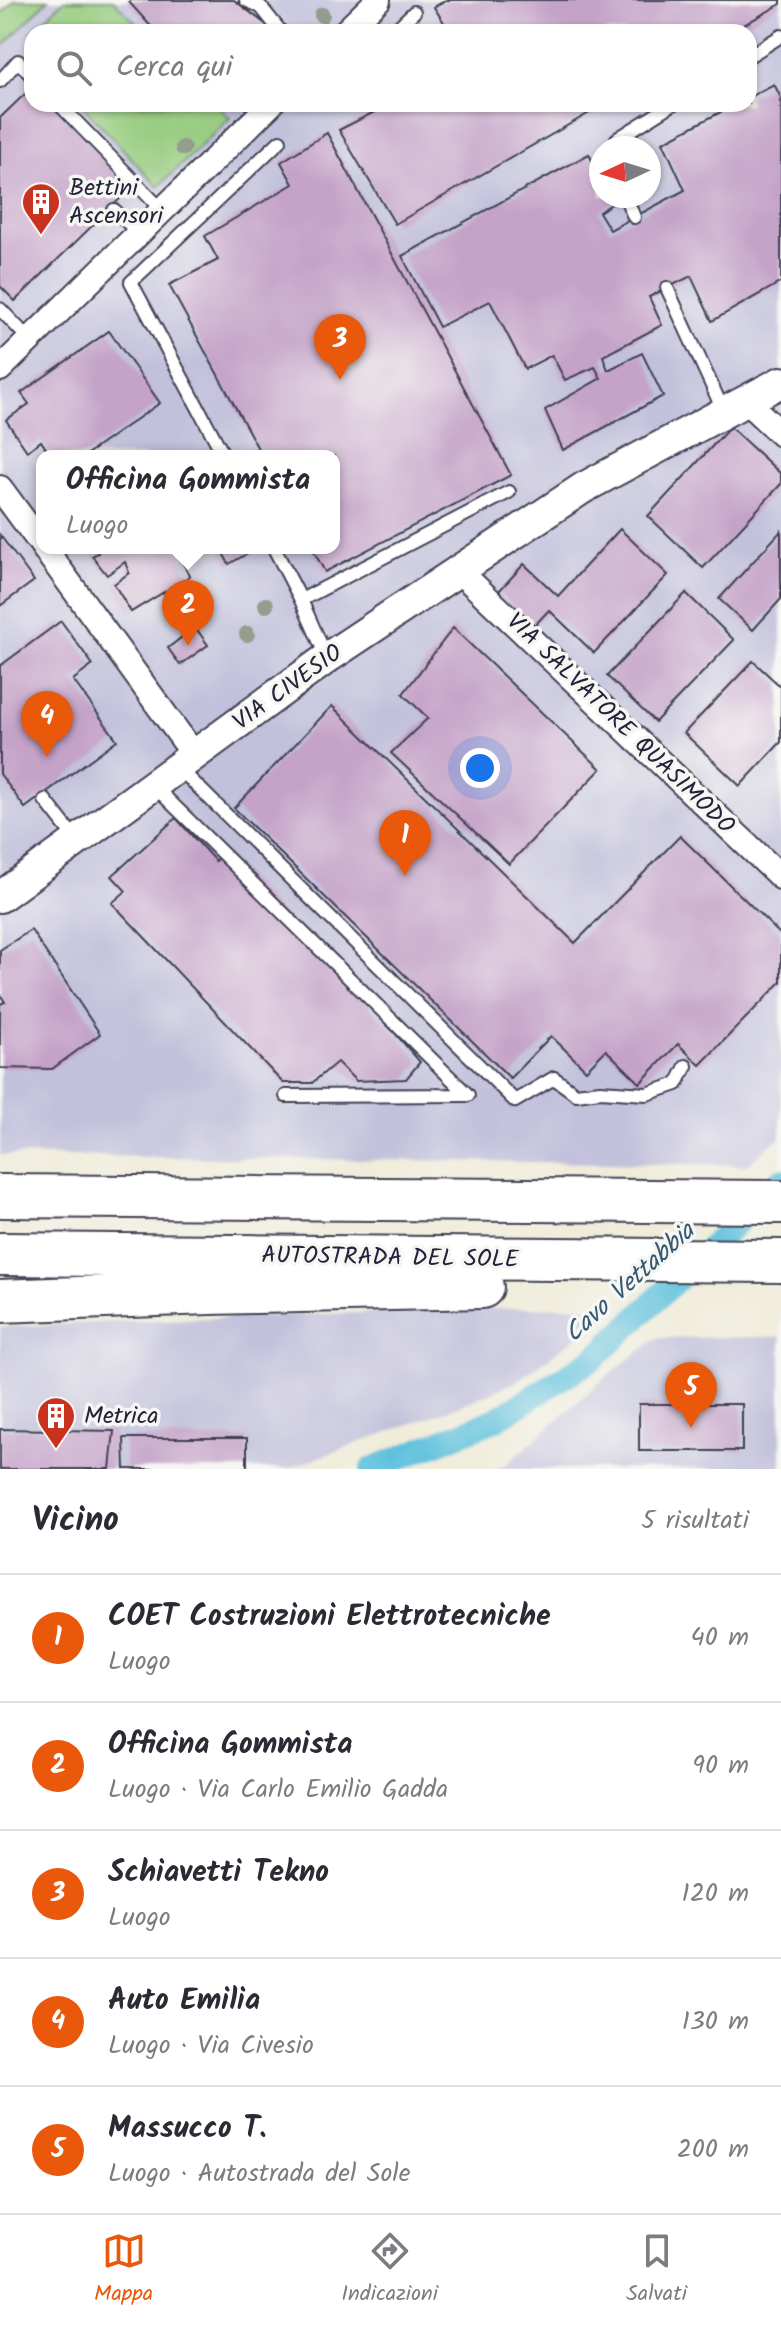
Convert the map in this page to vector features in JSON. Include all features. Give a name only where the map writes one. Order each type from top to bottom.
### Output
[{"type":"highway","points":[[0,1196],[781,1202]]},
{"type":"highway","name":"AUTOSTRADA DEL SOLE","points":[[0,1254],[766,1261]]},
{"type":"highway","points":[[0,1301],[209,1293],[564,1286],[584,1283],[631,1260]]},
{"type":"street","points":[[353,24],[378,0]]},
{"type":"street","points":[[1,365],[263,112]]},
{"type":"street","name":"VIA CIVESIO","points":[[0,897],[330,656],[583,488],[781,382]]},
{"type":"street","points":[[735,407],[781,434]]},
{"type":"street","points":[[0,488],[36,537]]},
{"type":"street","points":[[48,554],[187,762]]},
{"type":"street","name":"VIA SALVATORE QUASIMODO","points":[[459,571],[781,877]]},
{"type":"lane","points":[[246,0],[261,7],[275,24]]},
{"type":"lane","points":[[401,24],[414,12]]},
{"type":"lane","points":[[757,51],[781,36]]},
{"type":"lane","points":[[0,81],[18,61],[24,67]]},
{"type":"lane","points":[[67,112],[161,209]]},
{"type":"lane","points":[[622,136],[660,112]]},
{"type":"lane","points":[[221,450],[131,282],[280,141]]},
{"type":"lane","points":[[630,208],[634,217]]},
{"type":"lane","points":[[114,210],[138,232]]},
{"type":"lane","points":[[667,288],[735,407]]},
{"type":"lane","points":[[0,309],[29,339]]},
{"type":"lane","points":[[301,600],[509,492]]},
{"type":"lane","points":[[277,554],[321,645],[330,656]]},
{"type":"lane","points":[[187,762],[515,1101],[554,1078],[576,1094],[600,1091],[647,1094],[677,1084],[686,1066]]},
{"type":"lane","points":[[154,786],[468,1095],[286,1096]]},
{"type":"lane","points":[[45,800],[77,841]]},
{"type":"shaded area","points":[[48,0],[781,0],[781,1136],[748,1165],[0,1155],[0,49],[24,24],[24,112],[757,112],[757,24],[24,24]]},
{"type":"shaded area","points":[[580,1306],[606,1315],[518,1381],[457,1407],[287,1469],[0,1469],[0,1327]]},
{"type":"shaded area","points":[[781,1337],[781,1469],[495,1469],[507,1464],[607,1376],[657,1338]]},
{"type":"green space","points":[[15,0],[48,0],[0,49],[0,15]]},
{"type":"green space","points":[[64,0],[113,0],[137,24],[40,24]]},
{"type":"green space","points":[[88,112],[224,112],[230,118],[158,187]]},
{"type":"building","points":[[234,0],[266,24],[149,24],[129,2]]},
{"type":"building","points":[[446,0],[781,0],[781,4],[745,24],[445,24],[434,7]]},
{"type":"building","points":[[774,84],[781,98],[781,282],[712,321],[691,276],[649,297],[662,325],[603,356],[608,370],[642,353],[663,396],[563,450],[545,410],[601,378],[595,367],[565,380],[552,355],[525,369],[490,301],[439,327],[402,256],[589,154],[589,208],[605,208],[599,212],[610,230],[651,208],[661,208],[661,203],[685,190],[663,142],[721,112],[757,112],[757,93]]},
{"type":"building","name":"Bettini Ascensori","points":[[24,95],[24,112],[62,112],[133,186],[15,301],[0,286],[0,118]]},
{"type":"building","points":[[374,112],[591,112],[395,224],[339,130]]},
{"type":"building","points":[[327,133],[511,475],[325,572],[315,554],[340,554],[340,450],[259,450],[169,285],[218,260],[205,236],[293,184],[281,162]]},
{"type":"building","points":[[109,331],[160,403],[93,450],[47,450],[41,441],[27,451],[6,420],[29,404],[21,393]]},
{"type":"building","points":[[730,427],[781,474],[781,484],[703,568],[648,516]]},
{"type":"building","points":[[620,529],[668,575],[594,653],[549,610],[534,626],[498,592],[524,564],[558,596]]},
{"type":"building","points":[[781,531],[781,599],[753,630],[719,599]]},
{"type":"building","points":[[0,535],[34,581],[0,606]]},
{"type":"building","points":[[177,554],[190,576],[131,612],[114,584],[129,573],[125,562],[107,575],[92,556]]},
{"type":"building","points":[[223,554],[247,554],[229,564]]},
{"type":"building","points":[[686,593],[734,640],[655,722],[607,676]]},
{"type":"building","points":[[61,621],[93,665],[73,680],[117,740],[25,808],[0,774],[0,666]]},
{"type":"building","points":[[195,627],[208,645],[180,665],[168,648]]},
{"type":"building","points":[[453,628],[601,769],[509,864],[391,753],[428,718],[403,694]]},
{"type":"building","points":[[753,661],[781,687],[781,742],[740,786],[684,733]]},
{"type":"building","points":[[332,706],[575,943],[680,836],[781,935],[781,982],[700,1065],[678,1044],[640,1083],[606,1050],[586,1070],[551,1036],[510,1078],[234,808]]},
{"type":"building","points":[[176,818],[215,861],[223,852],[394,1032],[420,1062],[406,1079],[356,1081],[337,1062],[312,1083],[283,1083],[112,903],[126,891],[112,876]]},
{"type":"building","points":[[31,930],[100,1034],[52,1069],[0,1068],[0,1004],[5,1002],[0,994],[0,950]]},
{"type":"building","points":[[639,1404],[742,1404],[742,1451],[639,1451]]},
{"type":"building","name":"Metrica","points":[[0,1429],[114,1431],[110,1469],[0,1469]]},
{"type":"building","points":[[124,1438],[247,1438],[247,1469],[125,1469]]},
{"type":"waterway","name":"Cavo Vettabbia","points":[[372,1469],[497,1419],[596,1357],[781,1180]]},
{"type":"place","name":"Bettini Ascensori","points":[[41,236]]},
{"type":"place","name":"Schiavetti Tekno","points":[[340,380]]},
{"type":"place","name":"Officina Gommista","points":[[188,646]]},
{"type":"place","name":"Auto Emilia","points":[[47,757]]},
{"type":"place","name":"COET Costruzioni Elettrotecniche","points":[[405,876]]},
{"type":"place","name":"Massucco T.","points":[[691,1428]]},
{"type":"place","name":"Metrica","points":[[56,1450]]}]
